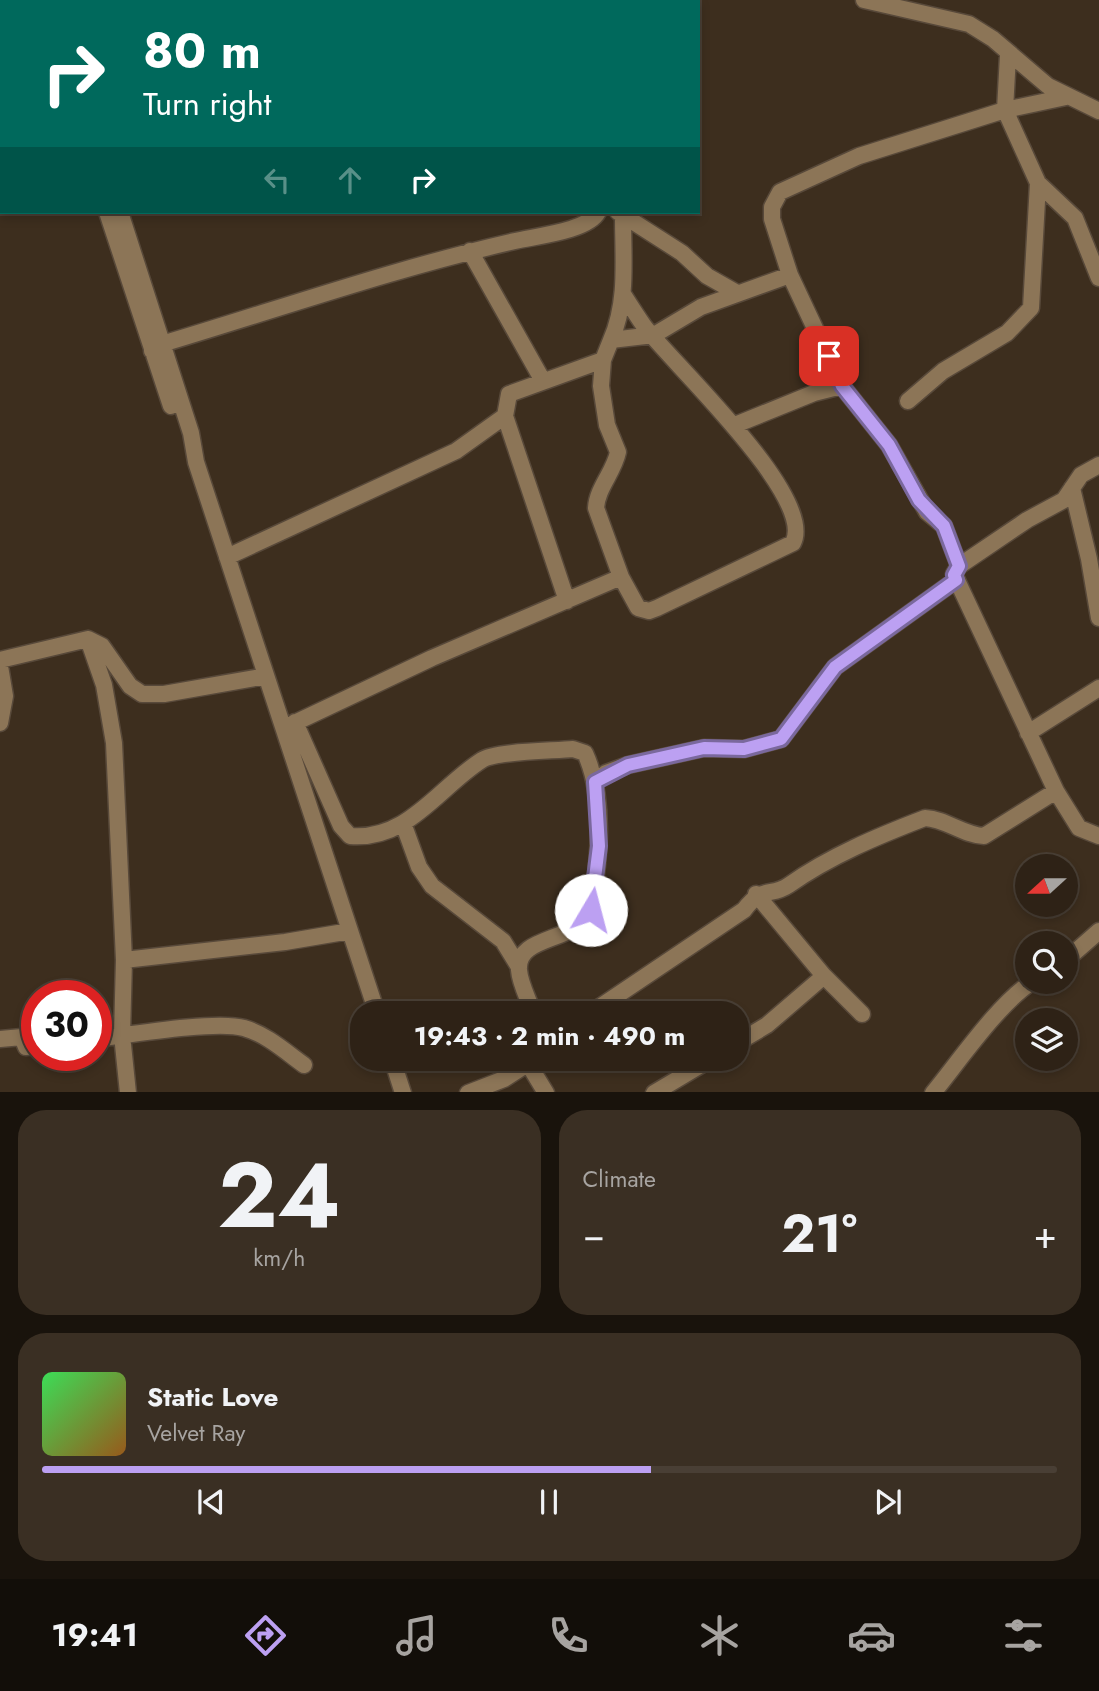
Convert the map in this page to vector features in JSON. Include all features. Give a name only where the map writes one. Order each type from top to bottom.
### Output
[{"type":"street","points":[[864,0],[969,24],[993,39],[1008,55],[1066,97],[1099,111]]},
{"type":"street","points":[[1008,55],[1005,110],[1038,183],[1075,218],[1099,278]]},
{"type":"street","points":[[1066,97],[1005,110],[859,156],[780,192],[774,200],[772,219],[790,275],[842,386],[889,445],[928,512],[944,526],[958,573],[1028,733],[1056,791],[1079,828],[1099,851]]},
{"type":"street","points":[[908,401],[943,371],[1007,333],[1031,308],[1038,183]]},
{"type":"street","points":[[108,214],[191,433],[196,462],[266,677],[344,832],[350,836],[363,836],[403,823],[482,760],[492,756],[582,750],[595,782],[599,846],[587,919],[576,930],[528,949],[519,967]]},
{"type":"street","points":[[121,214],[157,347]]},
{"type":"street","points":[[157,347],[471,251],[576,227],[593,219],[597,214]]},
{"type":"street","points":[[621,214],[682,253],[707,276],[737,293]]},
{"type":"street","points":[[621,214],[624,294],[621,317],[603,360],[601,386],[605,417],[618,452],[611,473],[596,499],[596,508],[621,577],[638,608],[649,611],[793,543],[797,531],[792,512],[735,425],[645,328],[624,294]]},
{"type":"street","points":[[471,251],[543,381]]},
{"type":"street","points":[[611,340],[654,335],[701,307],[790,275]]},
{"type":"street","points":[[567,601],[505,416],[509,394],[603,360]]},
{"type":"street","points":[[735,425],[814,393],[842,386]]},
{"type":"street","points":[[227,557],[443,458],[505,416]]},
{"type":"street","points":[[595,782],[628,765],[704,748],[744,749],[781,739],[835,667],[1027,520],[1063,500],[1081,475],[1099,465]]},
{"type":"street","points":[[1072,488],[1099,618]]},
{"type":"street","points":[[290,725],[432,658],[621,577]]},
{"type":"street","points":[[0,660],[88,639],[103,646],[130,686],[142,694],[164,694],[266,677]]},
{"type":"street","points":[[88,639],[104,685],[113,729],[124,960],[122,1035],[128,1092]]},
{"type":"street","points":[[0,666],[5,696],[0,723]]},
{"type":"street","points":[[1028,733],[1099,688]]},
{"type":"street","points":[[290,725],[373,1001]]},
{"type":"street","points":[[609,1001],[744,910],[756,894],[787,886],[809,870],[841,854],[925,818],[984,836],[1056,791]]},
{"type":"street","points":[[403,823],[419,866],[432,886],[503,941],[519,967],[529,1001]]},
{"type":"street","points":[[1079,828],[1099,836]]},
{"type":"street","points":[[756,894],[824,975],[862,1014]]},
{"type":"street","points":[[124,960],[285,942],[350,931]]},
{"type":"street","points":[[1078,949],[1099,931]]},
{"type":"street","points":[[749,1036],[767,1025],[824,975]]},
{"type":"street","points":[[934,1092],[1015,994]]},
{"type":"street","points":[[112,1037],[219,1026],[243,1028],[270,1041],[304,1065]]},
{"type":"street","points":[[0,1039],[21,1037]]},
{"type":"street","points":[[396,1071],[403,1092]]},
{"type":"street","points":[[471,1092],[517,1071]]},
{"type":"street","points":[[536,1071],[547,1092]]},
{"type":"street","points":[[656,1092],[691,1071]]},
{"type":"route","points":[[591,910],[599,846],[595,782],[606,773],[628,765],[704,748],[744,749],[781,739],[835,667],[956,580],[954,575],[959,566],[952,540],[941,522],[928,512],[919,500],[889,445],[842,386],[829,356]]}]
